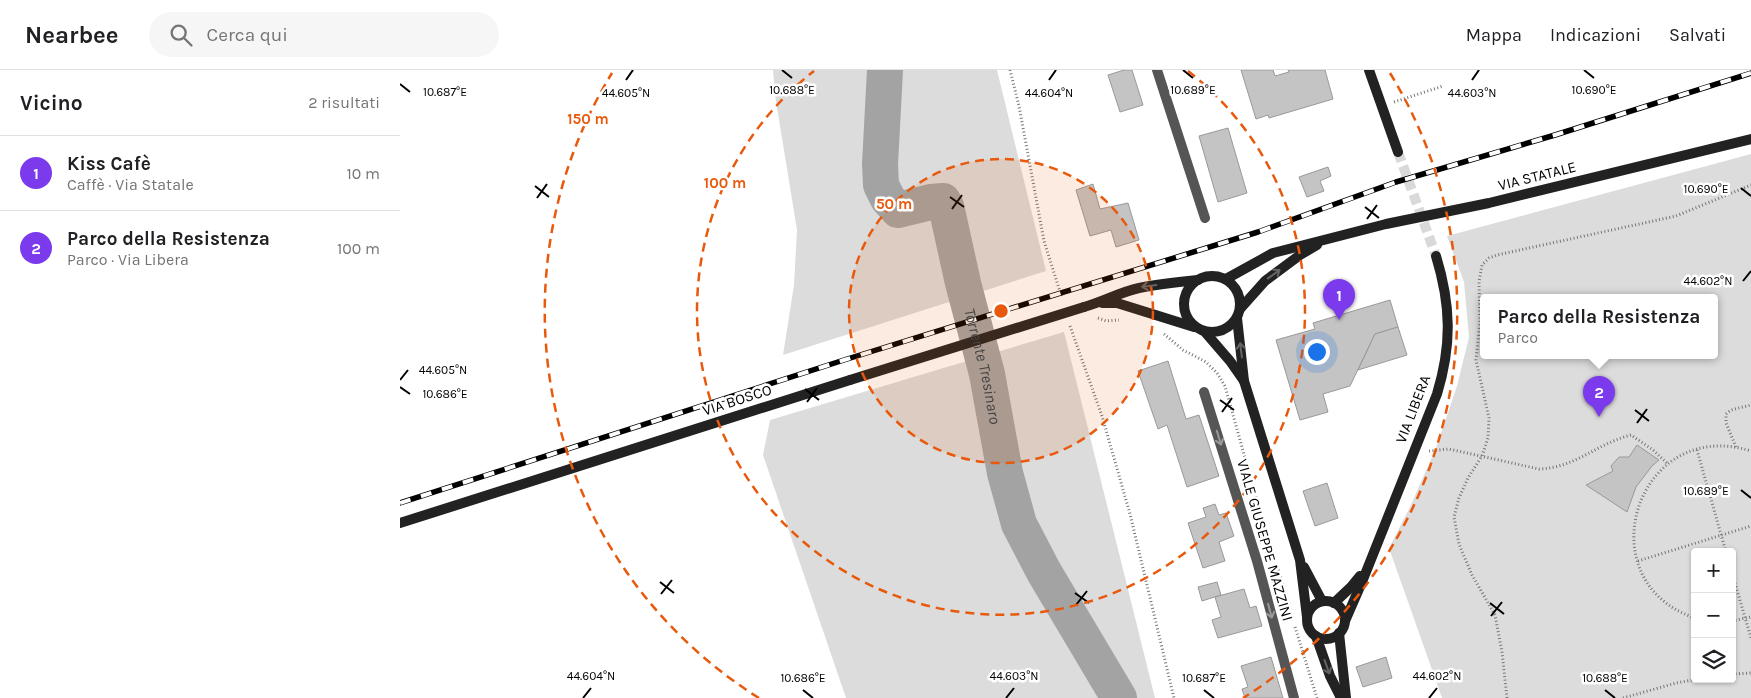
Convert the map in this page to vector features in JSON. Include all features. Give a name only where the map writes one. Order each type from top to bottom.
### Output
[{"type":"main road","points":[[1369,70],[1398,152]]},
{"type":"main road","name":"VIA STATALE","points":[[1226,279],[1273,252],[1386,224],[1489,203],[1751,139]]},
{"type":"main road","name":"VIA STATALE","points":[[1201,330],[1214,332],[1223,330],[1231,325],[1265,281],[1300,255],[1329,239]]},
{"type":"main road","name":"VIA LIBERA","points":[[1344,621],[1437,394],[1449,331],[1442,276],[1436,256]]},
{"type":"main road","points":[[1201,330],[1190,322],[1185,314],[1183,305],[1188,288],[1198,280],[1209,275],[1226,279],[1233,284],[1240,300],[1238,314]]},
{"type":"main road","points":[[1096,304],[1115,295],[1140,288],[1198,280]]},
{"type":"main road","points":[[1096,304],[1116,303],[1201,330]]},
{"type":"main road","name":"VIA BOSCO","points":[[400,524],[850,380],[1096,304]]},
{"type":"main road","name":"VIALE GIUSEPPE MAZZINI","points":[[1238,314],[1244,382],[1300,560],[1308,628],[1316,636],[1330,676],[1341,698]]},
{"type":"main road","name":"VIALE GIUSEPPE MAZZINI","points":[[1201,330],[1230,361],[1244,382]]},
{"type":"main road","name":"VIALE GIUSEPPE MAZZINI","points":[[1300,560],[1322,601],[1312,607],[1307,617]]},
{"type":"main road","name":"VIA LIBERA","points":[[1334,603],[1351,587],[1366,567]]},
{"type":"main road","points":[[1322,601],[1334,603],[1342,610],[1344,621],[1339,633],[1346,698]]},
{"type":"main road","points":[[1316,636],[1327,639],[1339,633]]},
{"type":"street","points":[[1157,70],[1205,218]]},
{"type":"street","name":"VIALE GIUSEPPE MAZZINI","points":[[1204,392],[1257,561],[1294,698]]},
{"type":"path","points":[[1010,70],[1019,106]]},
{"type":"path","points":[[1382,106],[1443,86]]},
{"type":"path","points":[[1507,698],[1502,652],[1494,615],[1472,575],[1459,544],[1454,517],[1459,498],[1482,456],[1488,438],[1489,418],[1476,360],[1480,321],[1479,282],[1482,264],[1488,258],[1497,255],[1676,216],[1751,185]]},
{"type":"path","points":[[1736,447],[1726,423],[1726,414],[1731,410],[1751,405]]},
{"type":"path","points":[[1415,446],[1429,451],[1449,449],[1539,469],[1553,469],[1573,462],[1620,438],[1631,435],[1653,450],[1668,464]]},
{"type":"path","points":[[1691,616],[1673,608],[1661,599],[1643,575],[1634,546],[1633,530],[1640,501],[1656,475],[1668,464],[1682,456],[1710,447],[1736,447],[1751,451]]},
{"type":"path","points":[[1697,450],[1725,548]]},
{"type":"path","points":[[1130,514],[1174,698]]},
{"type":"path","points":[[1638,561],[1751,526]]},
{"type":"path","points":[[1736,587],[1751,638]]},
{"type":"path","points":[[1736,620],[1751,617]]},
{"type":"path","points":[[1736,674],[1751,673]]},
{"type":"path","points":[[1623,698],[1691,680]]},
{"type":"shaded area","points":[[773,70],[997,70],[1046,271],[783,355],[794,285],[797,230],[775,95]]},
{"type":"shaded area","points":[[1751,154],[1751,698],[1442,698],[1389,548],[1410,507],[1436,448],[1457,386],[1469,337],[1464,282],[1447,236]]},
{"type":"shaded area","points":[[1064,332],[1155,698],[846,698],[763,455],[770,420]]},
{"type":"building","points":[[1124,70],[1132,70],[1143,105],[1120,112],[1108,75]]},
{"type":"building","points":[[1241,70],[1273,70],[1275,76],[1289,72],[1288,70],[1325,70],[1333,99],[1269,118],[1268,115],[1256,119]]},
{"type":"building","points":[[1228,128],[1247,193],[1218,202],[1199,136]]},
{"type":"building","points":[[1328,167],[1331,176],[1320,181],[1324,191],[1307,197],[1299,177]]},
{"type":"building","points":[[1093,184],[1100,209],[1128,203],[1139,240],[1116,247],[1111,230],[1090,236],[1076,190]]},
{"type":"building","points":[[1390,300],[1398,327],[1375,334],[1350,386],[1323,394],[1328,412],[1300,420],[1276,340],[1315,329],[1313,323]]},
{"type":"building","points":[[1398,327],[1407,355],[1358,370],[1375,334]]},
{"type":"building","points":[[1168,361],[1186,419],[1199,415],[1219,476],[1187,487],[1167,425],[1158,429],[1138,371]]},
{"type":"building","points":[[1637,445],[1659,460],[1636,487],[1627,512],[1586,485],[1613,471],[1611,466],[1619,457],[1629,457]]},
{"type":"building","points":[[1327,483],[1338,518],[1315,526],[1303,491]]},
{"type":"building","points":[[1215,504],[1219,515],[1226,513],[1234,536],[1219,542],[1225,561],[1203,568],[1188,523],[1206,517],[1203,508]]},
{"type":"building","points":[[1217,582],[1221,595],[1202,601],[1198,587]]},
{"type":"building","points":[[1244,589],[1250,608],[1256,606],[1262,626],[1218,638],[1212,620],[1221,617],[1215,597]]},
{"type":"building","points":[[1271,657],[1283,698],[1245,698],[1242,689],[1248,687],[1241,666]]},
{"type":"building","points":[[1386,657],[1392,678],[1363,687],[1356,667]]},
{"type":"waterway","name":"Torrente Tresinaro","points":[[885,70],[880,164],[881,185],[888,199],[898,210],[931,202],[943,201],[946,206],[963,283],[987,374],[1005,473],[1019,524],[1044,572],[1119,698]]},
{"type":"tunnel","points":[[1398,152],[1436,256]]},
{"type":"railway","points":[[400,503],[844,360],[1258,232],[1396,182],[1555,135],[1751,73]]},
{"type":"place","name":"Kiss Cafè","points":[[1339,320]]},
{"type":"place","name":"Parco della Resistenza","points":[[1599,417]]}]
